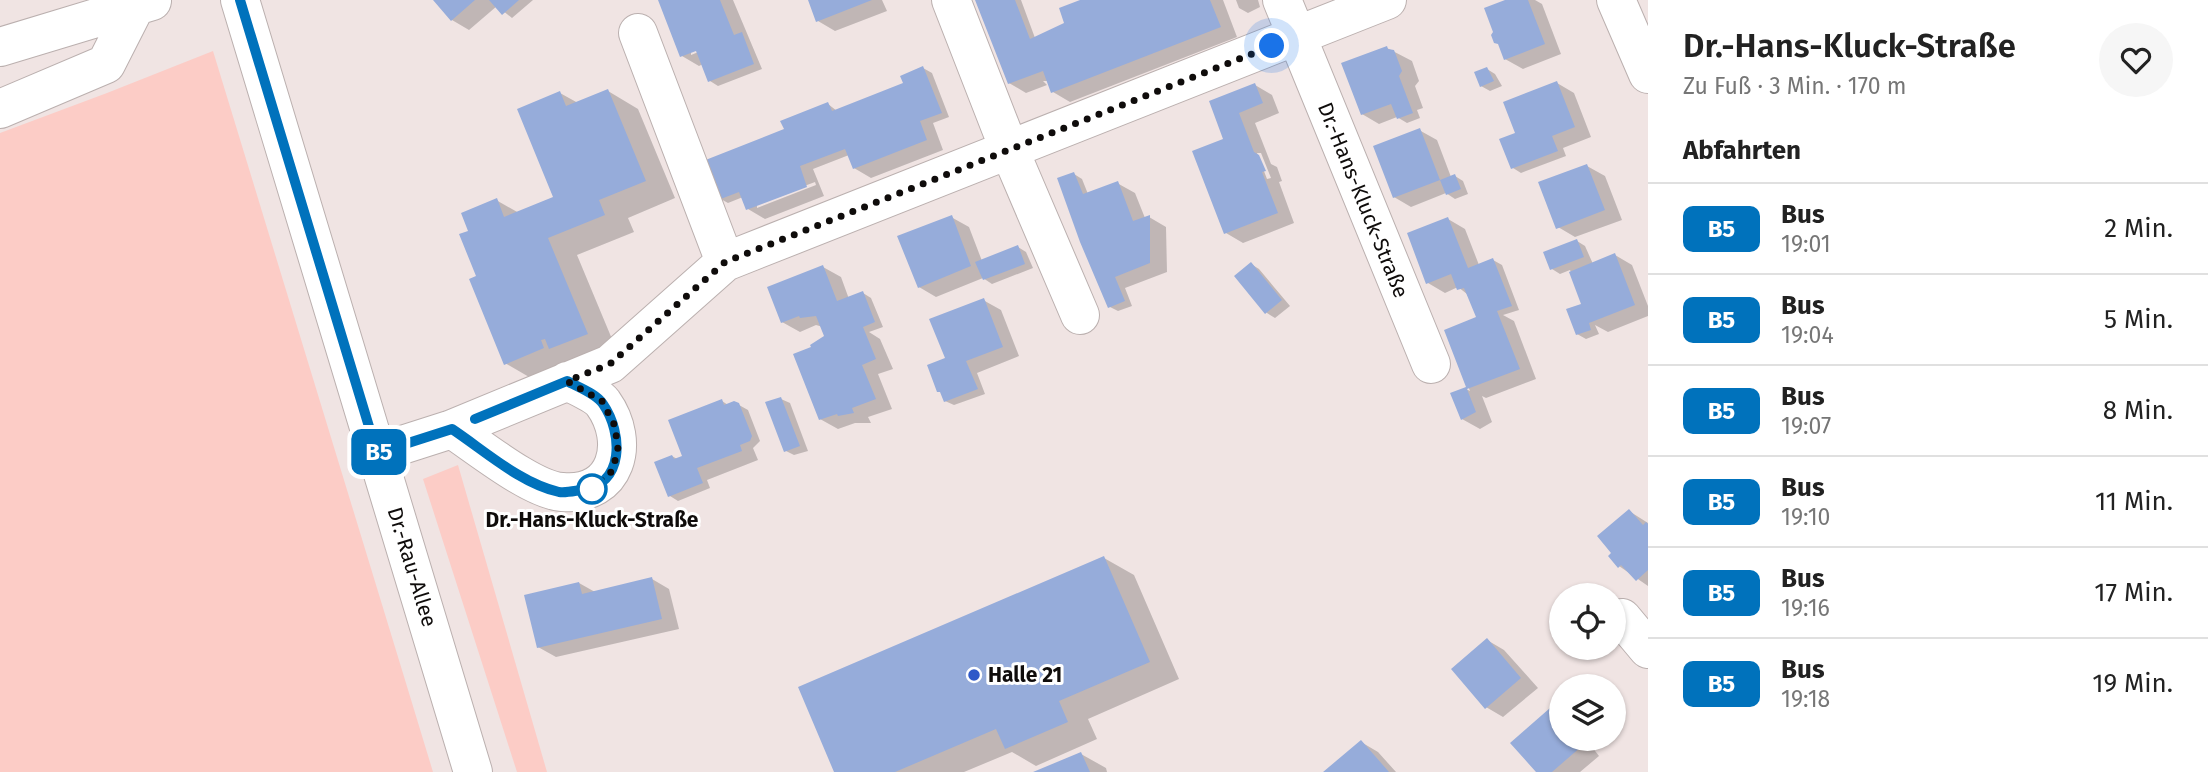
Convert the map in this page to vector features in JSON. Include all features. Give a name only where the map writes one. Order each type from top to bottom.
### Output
[{"type":"street","name":"Dr.-Rau-Allee","points":[[240,0],[473,772]]},
{"type":"street","points":[[951,0],[1009,149],[1080,315]]},
{"type":"street","name":"Dr.-Hans-Kluck-Straße","points":[[1282,0],[1431,364]]},
{"type":"street","points":[[377,453],[452,429],[610,364],[725,262],[1387,0]]},
{"type":"street","points":[[1616,0],[1648,74]]},
{"type":"street","points":[[0,47],[145,3]]},
{"type":"street","points":[[0,109],[106,64],[145,3]]},
{"type":"street","points":[[638,33],[725,262]]},
{"type":"street","points":[[452,429],[526,479],[562,492],[592,489],[612,471],[618,450],[615,426],[602,401],[567,381]]},
{"type":"street","points":[[1626,623],[1648,649]]},
{"type":"shaded area","points":[[213,51],[433,772],[0,772],[0,133]]},
{"type":"shaded area","points":[[458,465],[547,772],[517,772],[423,479]]},
{"type":"building","points":[[433,0],[475,0],[451,21]]},
{"type":"building","points":[[489,0],[519,0],[502,15]]},
{"type":"building","points":[[658,0],[720,0],[734,35],[742,32],[754,64],[708,82],[696,51],[680,57]]},
{"type":"building","points":[[808,0],[872,0],[816,22]]},
{"type":"building","points":[[975,0],[1015,0],[1030,39],[1064,23],[1059,8],[1080,0],[1210,0],[1221,27],[1051,93],[1043,71],[1008,84]]},
{"type":"building","points":[[1505,0],[1528,0],[1545,44],[1504,60],[1498,44],[1494,43],[1484,8]]},
{"type":"building","points":[[1387,46],[1388,49],[1394,50],[1402,71],[1399,76],[1413,113],[1397,119],[1391,104],[1361,115],[1341,63]]},
{"type":"building","points":[[923,66],[942,113],[920,121],[927,140],[853,169],[845,149],[800,166],[807,187],[746,210],[739,192],[718,200],[703,161],[784,129],[780,121],[828,102],[832,111],[903,83],[900,76]]},
{"type":"building","points":[[1487,67],[1494,81],[1480,87],[1474,72]]},
{"type":"building","points":[[1557,81],[1575,127],[1552,136],[1558,151],[1511,169],[1499,139],[1515,133],[1503,102]]},
{"type":"building","points":[[1255,83],[1263,103],[1239,113],[1254,152],[1259,155],[1266,171],[1262,172],[1278,213],[1224,234],[1192,151],[1223,139],[1209,101]]},
{"type":"building","points":[[608,89],[646,181],[599,200],[605,215],[548,238],[588,334],[549,349],[545,339],[541,340],[544,348],[504,365],[469,279],[476,276],[459,234],[468,231],[461,213],[497,198],[504,217],[553,197],[517,109],[560,91],[566,106]]},
{"type":"building","points":[[1420,128],[1440,180],[1393,198],[1373,146]]},
{"type":"building","points":[[1587,164],[1605,210],[1556,229],[1538,182]]},
{"type":"building","points":[[1074,172],[1083,194],[1118,181],[1133,221],[1150,215],[1150,263],[1115,277],[1125,301],[1108,308],[1057,178]]},
{"type":"building","points":[[1455,174],[1461,189],[1446,195],[1440,180]]},
{"type":"building","points":[[952,215],[971,266],[918,288],[897,236]]},
{"type":"building","points":[[1448,217],[1468,268],[1493,258],[1512,306],[1497,311],[1520,369],[1467,389],[1476,412],[1461,420],[1450,393],[1466,387],[1444,330],[1476,317],[1464,288],[1457,290],[1451,274],[1426,284],[1407,233]]},
{"type":"building","points":[[1577,239],[1584,257],[1550,270],[1543,252]]},
{"type":"building","points":[[1018,245],[1025,264],[983,280],[975,262]]},
{"type":"building","points":[[1615,253],[1635,305],[1589,323],[1591,330],[1576,335],[1566,309],[1581,304],[1569,272]]},
{"type":"building","points":[[1251,262],[1282,300],[1265,314],[1234,276]]},
{"type":"building","points":[[823,265],[837,301],[863,291],[875,322],[863,327],[876,359],[862,365],[876,399],[852,408],[854,413],[837,414],[819,420],[793,354],[811,347],[810,345],[824,336],[816,316],[799,316],[781,323],[767,287]]},
{"type":"building","points":[[984,298],[1003,347],[966,361],[978,389],[944,402],[940,392],[937,392],[927,365],[945,358],[929,319]]},
{"type":"building","points":[[781,397],[800,446],[784,452],[765,402]]},
{"type":"building","points":[[722,399],[724,405],[734,401],[739,403],[752,436],[750,441],[740,445],[742,451],[697,468],[703,483],[668,497],[654,462],[672,455],[674,459],[682,456],[668,420]]},
{"type":"building","points":[[1629,509],[1643,525],[1646,522],[1648,524],[1648,570],[1636,581],[1621,565],[1618,568],[1608,556],[1611,553],[1597,536]]},
{"type":"building","name":"Halle 21","points":[[1104,556],[1150,662],[1059,701],[1068,722],[1005,749],[996,729],[895,772],[834,772],[798,687]]},
{"type":"building","points":[[652,577],[662,619],[537,648],[524,595],[579,582],[582,594]]},
{"type":"building","points":[[1487,638],[1521,678],[1485,709],[1451,669]]},
{"type":"building","points":[[1549,709],[1549,751],[1576,751],[1552,772],[1536,772],[1510,743]]},
{"type":"building","points":[[1361,740],[1389,772],[1323,772]]},
{"type":"building","points":[[1081,752],[1090,772],[1033,772]]},
{"type":"bus line","name":"B5","points":[[240,0],[377,453],[452,429],[526,479],[562,492],[592,489],[612,471],[618,450],[615,426],[602,401],[567,381],[475,419]]},
{"type":"place","name":"Dr.-Hans-Kluck-Straße","points":[[592,489]]},
{"type":"place","name":"Halle 21","points":[[974,675]]},
{"type":"route","points":[[592,489],[612,471],[618,450],[615,426],[602,401],[567,381],[610,364],[725,262],[1272,46]]}]
